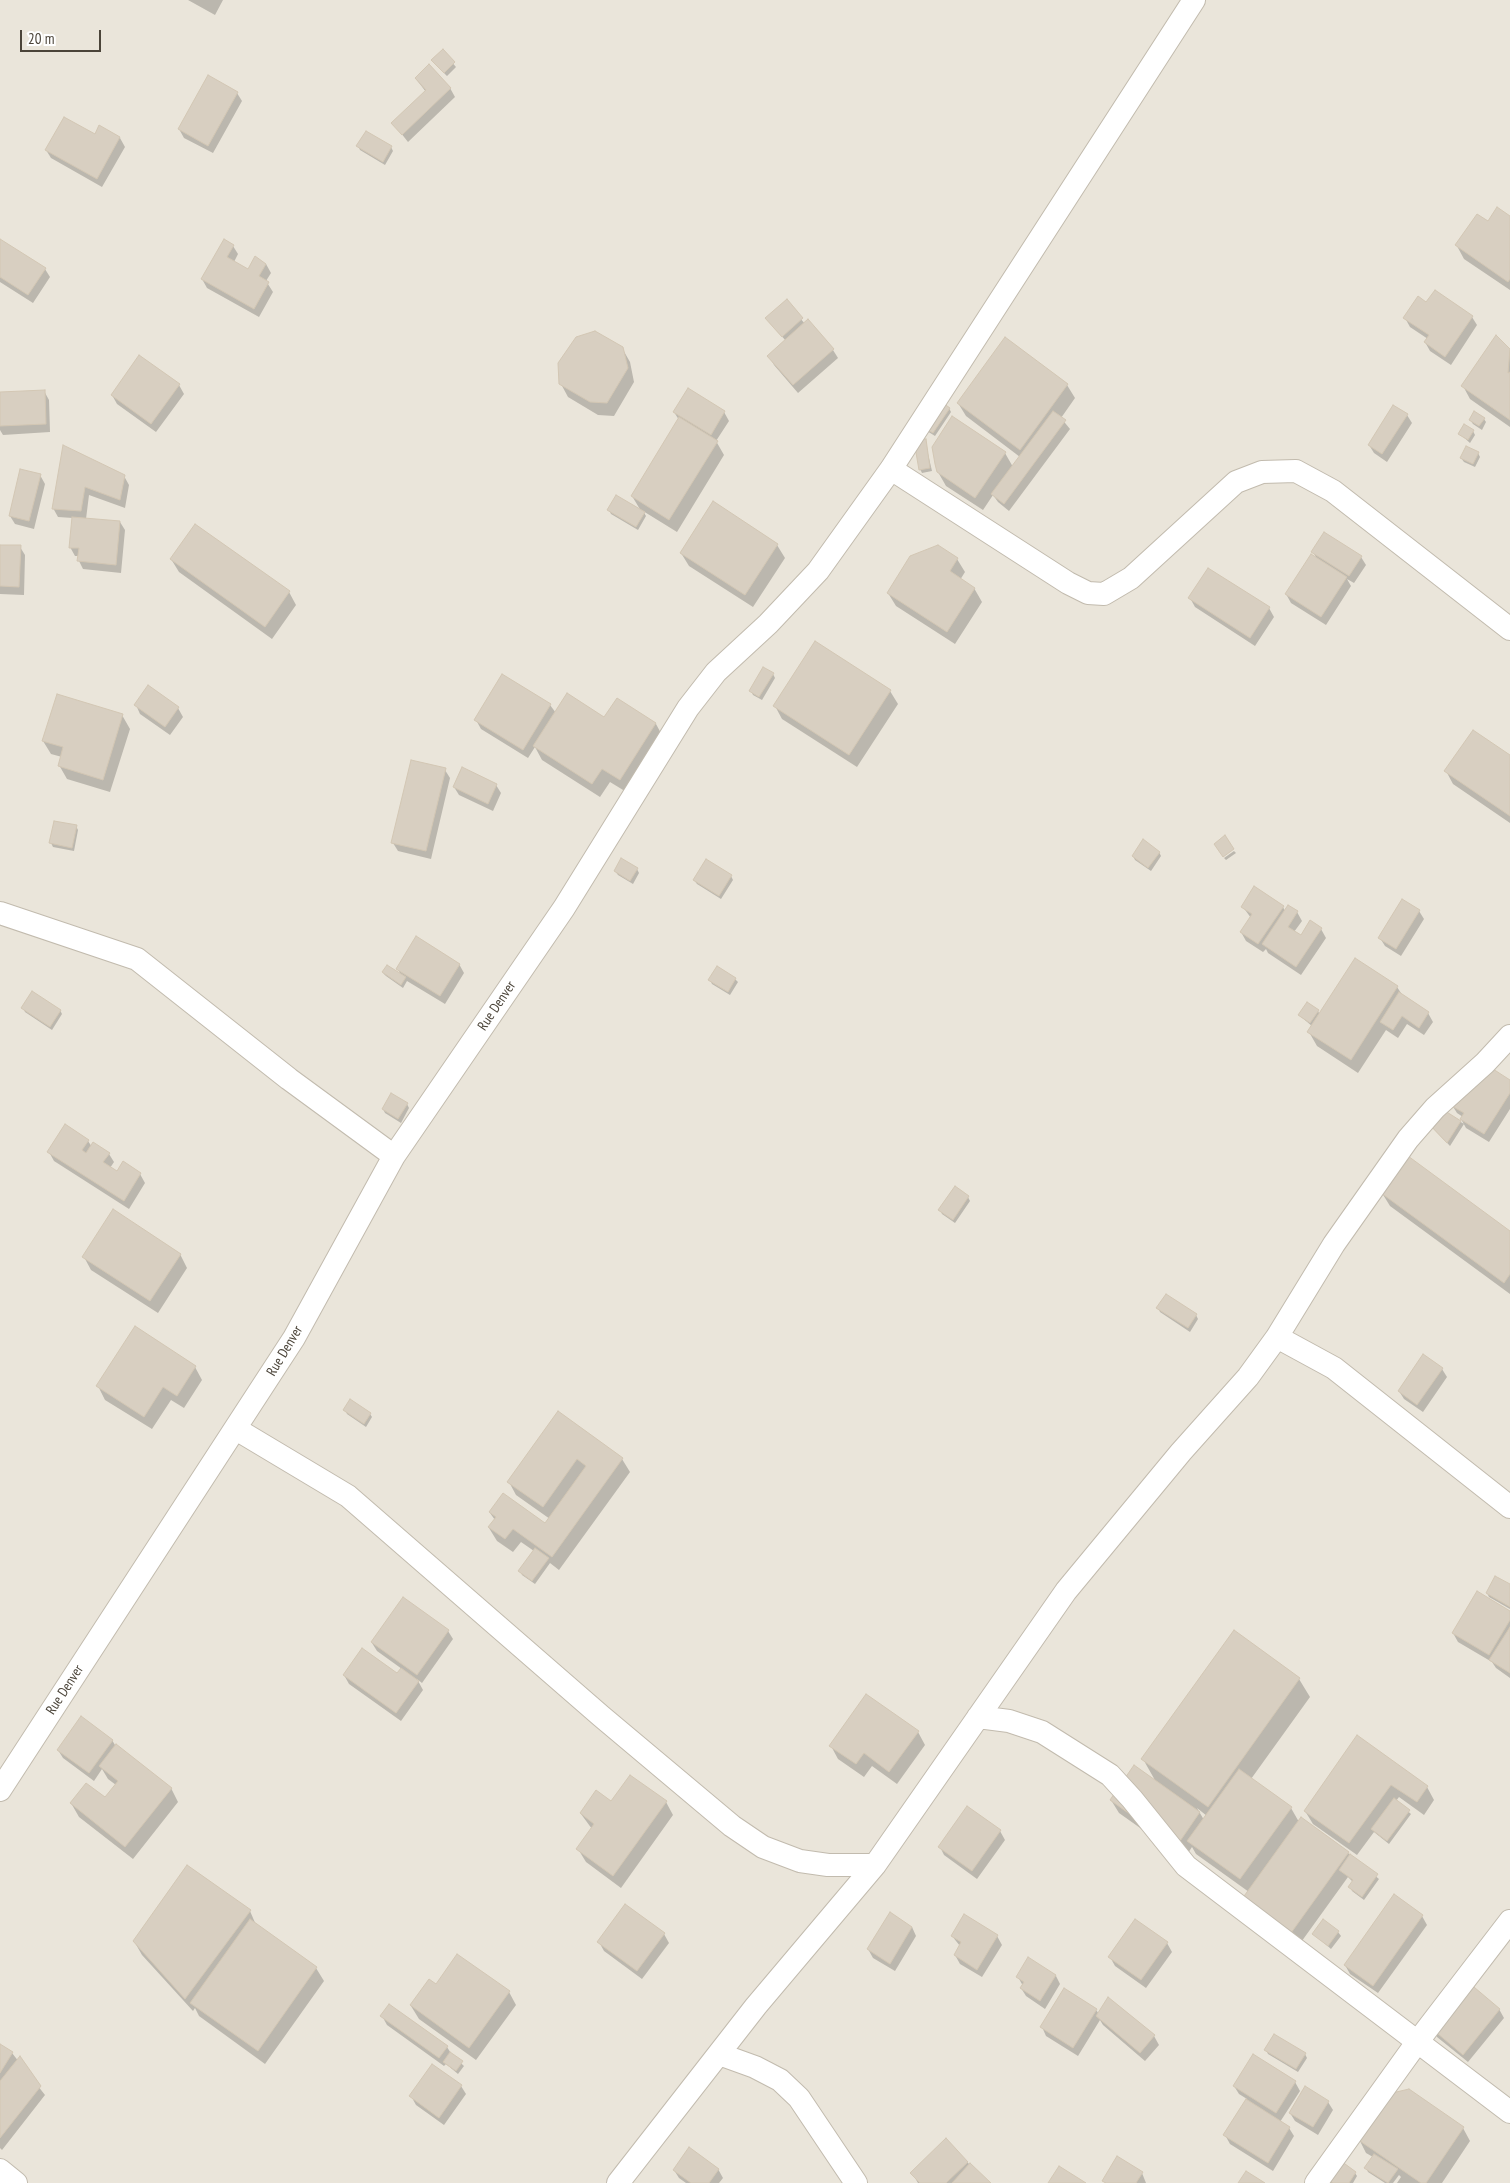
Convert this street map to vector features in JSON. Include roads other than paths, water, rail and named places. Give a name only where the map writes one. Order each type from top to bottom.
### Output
[{"type":"street","name":"Rue Denver","points":[[0,1790],[294,1338],[394,1156],[564,908],[688,708],[716,672],[768,624],[818,571],[891,469],[1194,0]]},
{"type":"street","points":[[891,469],[1068,583],[1088,592],[1104,594],[1131,578],[1236,482],[1262,472],[1296,471],[1333,491],[1510,629]]},
{"type":"street","points":[[0,913],[137,959],[289,1079],[394,1156]]},
{"type":"street","points":[[618,2183],[719,2054],[875,1865],[1066,1591],[1181,1452],[1248,1377],[1277,1337],[1334,1244],[1408,1139],[1435,1108],[1485,1063],[1510,1036]]},
{"type":"street","points":[[1277,1337],[1334,1368],[1510,1507]]},
{"type":"street","points":[[236,1429],[348,1496],[601,1716],[732,1826],[763,1847],[800,1861],[828,1865],[875,1865]]},
{"type":"street","points":[[978,1717],[1009,1721],[1042,1732],[1110,1775],[1186,1866],[1510,2112]]},
{"type":"street","points":[[1316,2183],[1418,2041],[1510,1921]]},
{"type":"street","points":[[719,2054],[755,2067],[780,2080],[799,2098],[856,2183]]},
{"type":"street","points":[[0,2170],[16,2183]]}]
